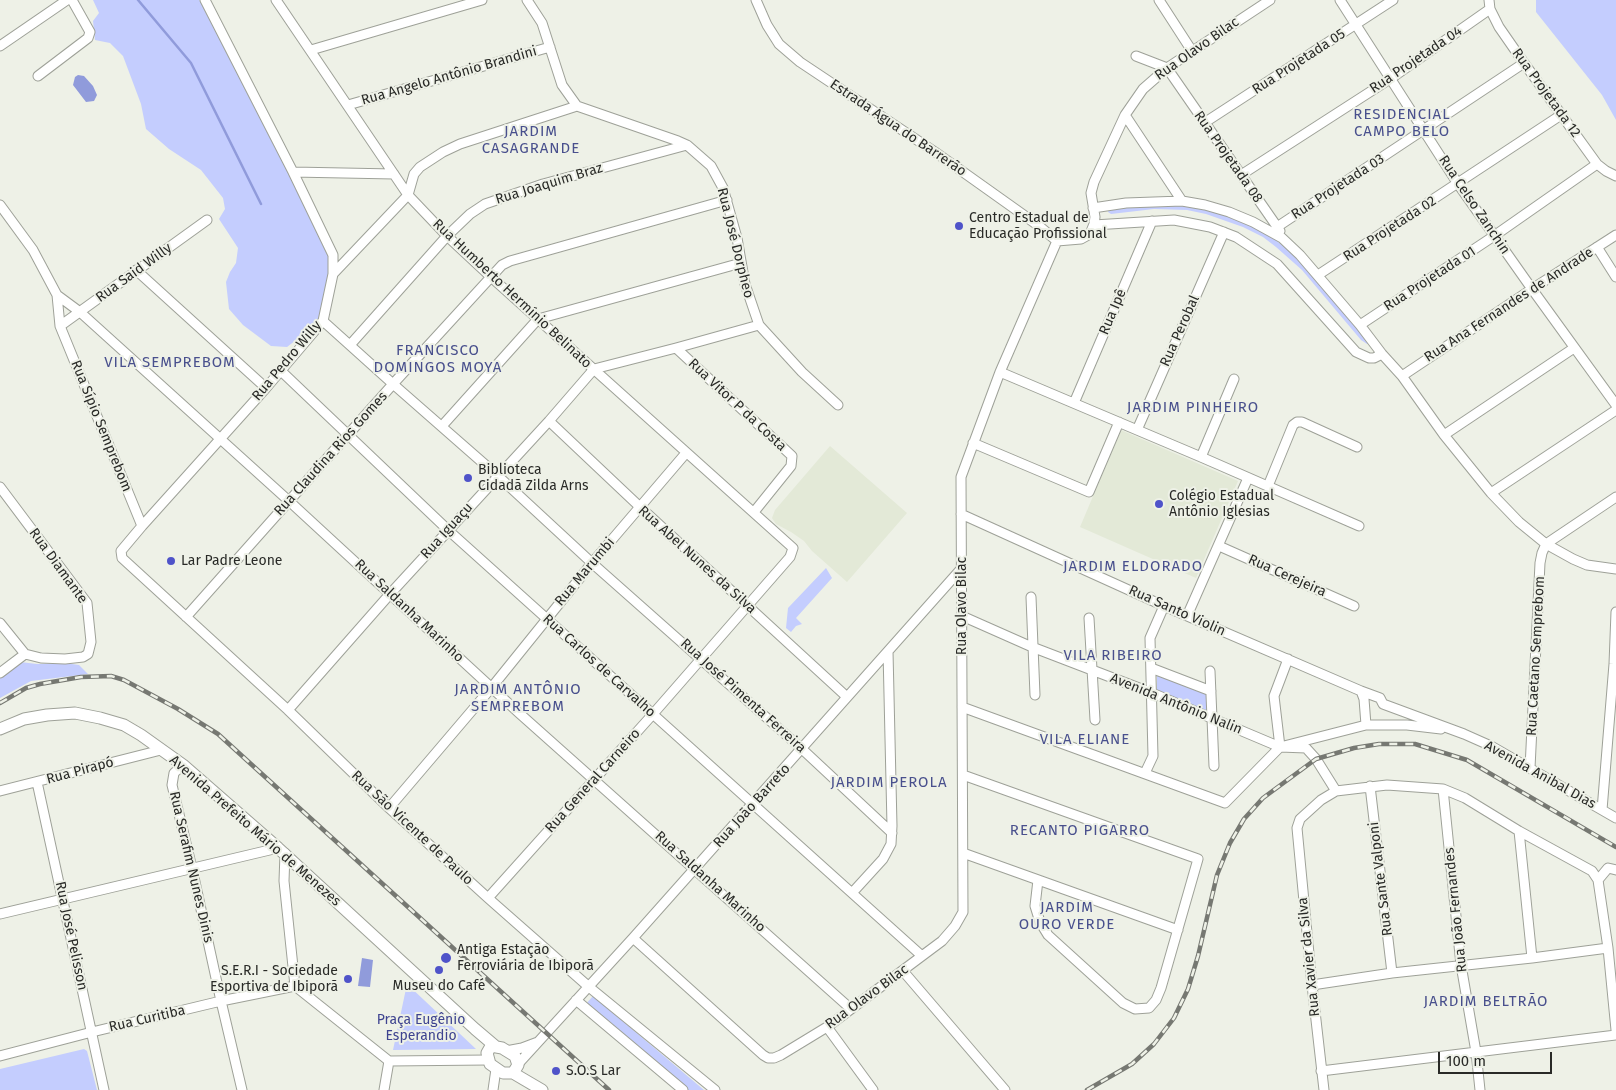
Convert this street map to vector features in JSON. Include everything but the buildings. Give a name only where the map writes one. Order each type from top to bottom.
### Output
[{"type":"main road","name":"Avenida Prefeito Mário de Menezes","points":[[0,729],[24,719],[75,713],[124,725],[182,765],[282,851],[475,1029],[503,1062],[540,1088]]},
{"type":"street","points":[[0,46],[68,0]]},
{"type":"street","points":[[38,76],[88,38],[90,32],[72,0]]},
{"type":"street","name":"Rua Pedro Willy","points":[[121,554],[121,551],[142,526],[266,388],[323,320],[333,274],[333,255],[205,0]]},
{"type":"street","name":"Rua Humberto Hermínio Belinato","points":[[276,0],[408,195],[447,236],[491,277],[793,548]]},
{"type":"street","points":[[311,50],[482,0]]},
{"type":"street","points":[[333,274],[408,195],[416,171],[420,167],[451,147],[492,132],[577,106],[562,85],[542,23],[531,3],[527,0]]},
{"type":"street","name":"Estrada Água do Barrerão","points":[[756,0],[767,25],[779,44],[800,62],[935,152],[1058,241]]},
{"type":"street","points":[[1159,0],[1192,51]]},
{"type":"street","name":"Rua Olavo Bilac","points":[[1094,226],[1095,217],[1091,194],[1094,182],[1125,115],[1143,89],[1167,68],[1270,0]]},
{"type":"street","name":"Rua Celso Zanchin","points":[[1340,0],[1458,184],[1616,405]]},
{"type":"street","name":"Rua Projetada 05","points":[[1204,122],[1392,0]]},
{"type":"street","name":"Rua Projetada 12","points":[[1490,5],[1499,27],[1597,164],[1616,176]]},
{"type":"street","name":"Rua Projetada 04","points":[[1240,175],[1390,79],[1490,5]]},
{"type":"street","name":"Rua Angelo Antônio Brandini","points":[[348,105],[550,47]]},
{"type":"street","points":[[1136,56],[1167,68]]},
{"type":"street","name":"Rua Projetada 03","points":[[1277,227],[1524,63]]},
{"type":"street","name":"Rua Projetada 08","points":[[1167,68],[1240,175],[1291,245]]},
{"type":"street","name":"Rua José Dorpheo","points":[[577,106],[687,145],[711,166],[727,200],[737,238],[749,299],[759,324],[802,372],[838,405]]},
{"type":"street","points":[[1125,115],[1182,201]]},
{"type":"street","name":"Rua Projetada 02","points":[[1318,276],[1561,115]]},
{"type":"street","name":"Rua Joaquim Braz","points":[[350,345],[447,236],[470,214],[486,204],[543,184],[687,145]]},
{"type":"street","name":"Rua Projetada 01","points":[[1360,325],[1494,236],[1597,164]]},
{"type":"street","points":[[293,172],[394,174]]},
{"type":"street","name":"Rua Claudina Rios Gomes","points":[[186,617],[502,265],[510,261],[727,200]]},
{"type":"street","points":[[1093,208],[1126,203],[1182,201],[1205,205],[1253,222],[1274,232],[1291,245],[1360,325],[1402,376],[1444,435],[1491,493],[1519,522],[1546,544],[1573,560],[1587,565],[1616,569]]},
{"type":"street","points":[[0,205],[33,250],[57,294]]},
{"type":"street","name":"Rua Said Willy","points":[[60,326],[207,220]]},
{"type":"street","points":[[1058,241],[1081,239],[1090,234],[1094,226],[1152,220],[1188,222],[1224,232],[1254,247],[1277,264],[1356,352],[1370,358],[1382,354]]},
{"type":"street","name":"Rua Ipê","points":[[1074,404],[1152,220]]},
{"type":"street","name":"Rua Perobal","points":[[1137,430],[1224,232]]},
{"type":"street","name":"Rua Ana Fernandes de Andrade","points":[[1402,376],[1616,235]]},
{"type":"street","name":"Rua Olavo Bilac","points":[[633,938],[768,1058],[781,1056],[827,1027],[942,941],[955,926],[963,912],[962,477],[1000,372],[1058,241]]},
{"type":"street","points":[[1597,247],[1616,277]]},
{"type":"street","points":[[442,426],[538,319],[741,263]]},
{"type":"street","points":[[136,270],[266,388]]},
{"type":"street","name":"Rua Saldanha Marinho","points":[[57,294],[80,312],[594,780],[851,1009]]},
{"type":"street","name":"Rua Sípio Semprebom","points":[[57,294],[60,326],[142,526]]},
{"type":"street","name":"Rua José Pimenta Ferreira","points":[[323,320],[892,832]]},
{"type":"street","points":[[594,369],[759,324]]},
{"type":"street","name":"Rua Vitor P da Costa","points":[[676,348],[792,456],[791,466],[754,512]]},
{"type":"street","points":[[1444,435],[1574,348]]},
{"type":"street","name":"Rua Iguaçu","points":[[288,710],[390,594],[549,421],[594,369]]},
{"type":"street","name":"Rua Carlos de Carvalho","points":[[280,370],[448,530],[922,956]]},
{"type":"street","points":[[1000,372],[1359,526]]},
{"type":"street","points":[[1201,457],[1234,379]]},
{"type":"street","points":[[1491,493],[1616,410]]},
{"type":"street","name":"Rua Abel Nunes da Silva","points":[[549,421],[640,507],[848,696]]},
{"type":"street","points":[[973,443],[1089,492],[1118,422]]},
{"type":"street","points":[[1268,486],[1293,425],[1297,422],[1302,422],[1356,447]]},
{"type":"street","name":"Rua Marumbi","points":[[390,808],[686,452]]},
{"type":"street","points":[[1187,616],[1248,478]]},
{"type":"street","name":"Rua Diamante","points":[[0,487],[4,499],[86,603],[91,642],[88,654],[84,657],[65,659],[41,658],[25,654]]},
{"type":"street","points":[[1546,544],[1616,497]]},
{"type":"street","name":"Rua Santo Violin","points":[[961,514],[1164,606],[1361,692],[1380,698],[1383,704],[1391,707]]},
{"type":"street","name":"Rua Caetano Semprebom","points":[[1530,768],[1540,563],[1546,544]]},
{"type":"street","name":"Rua Cerejeira","points":[[1219,546],[1354,606]]},
{"type":"street","name":"Rua General Carneiro","points":[[488,898],[653,714],[790,557],[793,548]]},
{"type":"street","name":"Rua São Vicente de Paulo","points":[[121,554],[122,558],[288,710],[390,808],[488,898],[589,987],[715,1090]]},
{"type":"street","name":"Rua João Barreto","points":[[494,1090],[503,1062],[540,1041],[961,569]]},
{"type":"street","points":[[1030,597],[1035,695]]},
{"type":"street","points":[[1145,772],[1153,756],[1150,635],[1164,606]]},
{"type":"street","points":[[1602,810],[1615,664],[1616,612]]},
{"type":"street","name":"Avenida Antônio Nalin","points":[[962,616],[1280,747]]},
{"type":"street","points":[[1089,618],[1095,720]]},
{"type":"street","points":[[0,623],[25,654],[0,672]]},
{"type":"street","points":[[852,893],[883,859],[891,844],[888,651]]},
{"type":"street","points":[[1280,747],[1274,696],[1288,659]]},
{"type":"street","points":[[1151,668],[1211,691]]},
{"type":"street","points":[[1210,672],[1214,766]]},
{"type":"street","points":[[1361,692],[1366,709],[1366,725]]},
{"type":"street","points":[[1366,709],[1380,698]]},
{"type":"street","points":[[962,706],[1225,803],[1280,747],[1297,746],[1306,748],[1316,759],[1336,791],[1387,785],[1443,790],[1465,798],[1519,831],[1592,871],[1598,880],[1608,948],[1616,1030]]},
{"type":"street","points":[[1389,724],[1393,716],[1391,707]]},
{"type":"street","name":"Avenida Anibal Dias","points":[[1391,707],[1491,746],[1616,818]]},
{"type":"street","name":"Avenida Anibal Dias","points":[[1280,747],[1366,725],[1423,726],[1464,734]]},
{"type":"street","points":[[1306,748],[1317,737]]},
{"type":"street","name":"Rua Pirapó","points":[[0,791],[161,750]]},
{"type":"street","name":"Rua Serafim Nunes Dinis","points":[[182,765],[174,773],[172,785],[242,1090]]},
{"type":"street","points":[[963,775],[1198,859],[1156,1000],[1149,1008],[1135,1010],[1123,1003],[1048,935],[1040,922],[1035,906],[1038,880]]},
{"type":"street","name":"Rua José Pelisson","points":[[37,782],[104,1090]]},
{"type":"street","name":"Rua Sante Valponi","points":[[1370,786],[1392,973]]},
{"type":"street","name":"Rua João Fernandes","points":[[1443,790],[1461,965],[1476,1052],[1480,1090]]},
{"type":"street","name":"Rua Xavier da Silva","points":[[1324,1090],[1312,985],[1298,823],[1321,800],[1336,791]]},
{"type":"street","points":[[1519,831],[1532,958]]},
{"type":"street","points":[[0,914],[192,868],[282,851],[295,986],[389,1061],[503,1062],[522,1048],[540,1041]]},
{"type":"street","points":[[963,853],[1178,930]]},
{"type":"street","points":[[1598,880],[1608,868],[1616,870]]},
{"type":"street","points":[[1312,985],[1392,973],[1608,948]]},
{"type":"street","points":[[902,971],[1005,1090]]},
{"type":"street","name":"Rua Curitiba","points":[[0,1056],[221,1001],[295,986]]},
{"type":"street","points":[[576,1000],[683,1090]]},
{"type":"street","points":[[827,1027],[873,1090]]},
{"type":"street","points":[[1321,1071],[1616,1035]]},
{"type":"street","points":[[384,1090],[389,1061]]},
{"type":"shaded area","points":[[78,75],[84,76],[93,86],[97,95],[94,101],[86,102],[73,85],[75,77]]},
{"type":"shaded area","name":"Colégio Estadual Antônio Iglesias","points":[[1121,430],[1238,481],[1196,578],[1080,527]]},
{"type":"shaded area","points":[[830,446],[907,513],[847,582],[812,551],[804,541],[776,524],[772,518],[775,510]]},
{"type":"shaded area","points":[[362,958],[373,960],[370,987],[358,986]]},
{"type":"green space","points":[[93,0],[199,0],[202,2],[332,255],[322,320],[287,347],[271,346],[243,325],[229,309],[226,282],[236,263],[238,248],[219,219],[225,209],[223,198],[201,170],[169,149],[146,129],[141,104],[123,56],[110,43],[95,40],[93,21],[99,13]]},
{"type":"green space","points":[[1536,0],[1616,0],[1616,120],[1602,95],[1536,12]]},
{"type":"green space","points":[[1157,203],[1189,205],[1226,215],[1250,224],[1271,236],[1300,260],[1370,343],[1367,344],[1361,340],[1302,270],[1263,237],[1243,227],[1206,214],[1187,210],[1154,209],[1111,214],[1108,212],[1109,209]]},
{"type":"green space","points":[[826,568],[832,578],[796,618],[802,624],[796,626],[791,632],[786,628],[788,608]]},
{"type":"green space","points":[[20,662],[79,665],[88,674],[31,681],[0,698],[0,678]]},
{"type":"green space","points":[[1157,673],[1207,692],[1209,714],[1157,693]]},
{"type":"green space","name":"Praça Eugênio Esperandio","points":[[407,984],[476,1049],[393,1050]]},
{"type":"green space","points":[[593,996],[704,1090],[687,1090],[585,1005]]},
{"type":"green space","points":[[84,1049],[87,1051],[97,1090],[0,1090],[0,1069]]},
{"type":"waterway","points":[[138,0],[191,63],[261,204]]},
{"type":"railway","points":[[0,703],[26,688],[40,684],[81,677],[111,676],[124,680],[178,709],[218,734],[609,1090]]},
{"type":"railway","points":[[1087,1090],[1132,1064],[1154,1044],[1174,1018],[1188,989],[1198,956],[1217,875],[1230,843],[1244,819],[1263,798],[1316,759],[1354,748],[1379,744],[1415,744],[1467,760],[1616,847]]},
{"type":"place","name":"Centro Estadual de Educação Profissional","points":[[959,226]]},
{"type":"place","name":"Biblioteca Cidadã Zilda Arns","points":[[468,478]]},
{"type":"place","name":"Colégio Estadual Antônio Iglesias","points":[[1159,504]]},
{"type":"place","name":"Lar Padre Leone","points":[[171,561]]},
{"type":"place","name":"Antiga Estação Ferroviária de Ibiporã","points":[[446,958]]},
{"type":"place","name":"Museu do Café","points":[[439,970]]},
{"type":"place","name":"S.E.R.I - Sociedade Esportiva de Ibiporã","points":[[348,979]]},
{"type":"place","name":"S.O.S Lar","points":[[556,1071]]},
{"type":"district","name":"RESIDENCIAL CAMPO BELO","points":[[1402,124]]},
{"type":"district","name":"JARDIM CASAGRANDE","points":[[531,140]]},
{"type":"district","name":"FRANCISCO DOMINGOS MOYA","points":[[438,360]]},
{"type":"district","name":"VILA SEMPREBOM","points":[[170,363]]},
{"type":"district","name":"JARDIM PINHEIRO","points":[[1193,408]]},
{"type":"district","name":"JARDIM ELDORADO","points":[[1133,567]]},
{"type":"district","name":"VILA RIBEIRO","points":[[1113,656]]},
{"type":"district","name":"JARDIM ANTÔNIO SEMPREBOM","points":[[518,698]]},
{"type":"district","name":"VILA ELIANE","points":[[1085,740]]},
{"type":"district","name":"JARDIM PEROLA","points":[[889,783]]},
{"type":"district","name":"RECANTO PIGARRO","points":[[1080,831]]},
{"type":"district","name":"JARDIM OURO VERDE","points":[[1067,916]]},
{"type":"district","name":"JARDIM BELTRÃO","points":[[1486,1002]]}]
